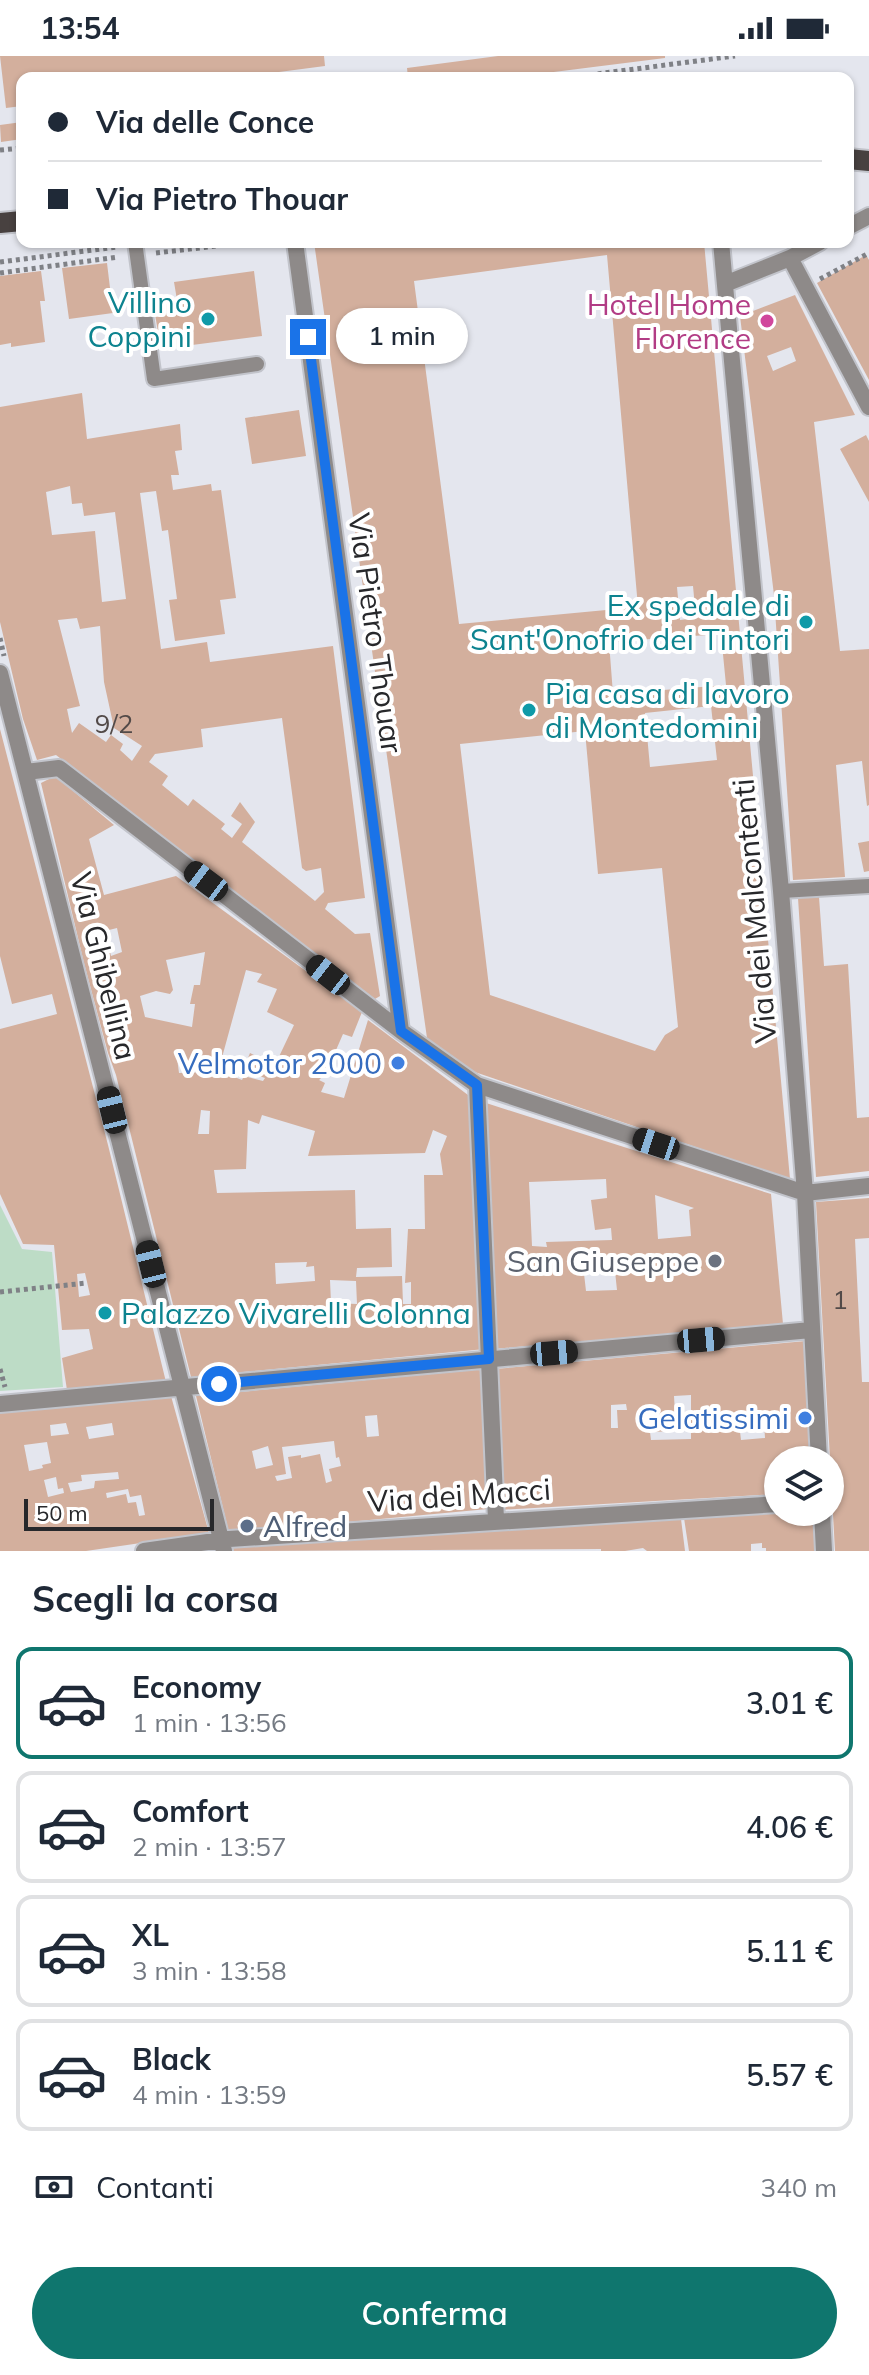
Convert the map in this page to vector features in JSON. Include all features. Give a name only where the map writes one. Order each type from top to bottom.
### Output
[{"type":"street","name":"Via Pietro Thouar","points":[[296,248],[401,1031]]},
{"type":"street","name":"Via dei Malcontenti","points":[[722,248],[781,891],[805,1193],[818,1446]]},
{"type":"street","points":[[725,284],[809,248]]},
{"type":"street","points":[[790,258],[869,407]]},
{"type":"street","name":"Via Ghibellina","points":[[0,673],[3,701],[26,772],[223,1545]]},
{"type":"street","points":[[26,772],[59,768],[401,1031],[477,1085],[805,1193],[869,1186]]},
{"type":"street","points":[[477,1085],[496,1520]]},
{"type":"street","points":[[0,1404],[811,1330]]},
{"type":"street","name":"Via dei Macci","points":[[144,1551],[496,1520],[764,1505]]},
{"type":"street","points":[[823,1526],[824,1551]]},
{"type":"lane","points":[[136,248],[154,379],[257,364]]},
{"type":"lane","points":[[781,891],[869,886]]},
{"type":"path","points":[[612,72],[735,56]]},
{"type":"path","points":[[0,262],[105,248]]},
{"type":"path","points":[[0,1292],[87,1283]]},
{"type":"path","points":[[0,1369],[3,1378]]},
{"type":"green space","points":[[0,1205],[22,1249],[52,1252],[63,1387],[0,1391]]},
{"type":"building","points":[[0,56],[324,56],[325,66],[278,72],[16,72],[16,107],[6,108]]},
{"type":"building","points":[[498,56],[665,56],[553,72],[407,72],[407,68]]},
{"type":"building","points":[[16,123],[16,140],[1,142],[0,125]]},
{"type":"building","name":"Pia casa di lavoro di Montedomini","points":[[315,248],[705,248],[790,1179],[466,1069],[427,1038]],"holes":[[[607,255],[638,607],[459,624],[414,281]],[[693,586],[696,618],[680,620],[677,587]],[[721,634],[726,685],[613,694],[609,642]],[[711,706],[717,760],[650,767],[645,713]],[[585,731],[598,874],[662,868],[678,1027],[665,1035],[655,1051],[490,995],[460,744]]]},
{"type":"building","points":[[866,255],[869,260],[869,380],[817,283]]},
{"type":"building","points":[[107,263],[113,313],[69,319],[62,268]]},
{"type":"building","points":[[41,271],[45,301],[40,301],[45,342],[11,347],[11,343],[0,345],[0,276]]},
{"type":"building","name":"Villino Coppini","points":[[254,271],[262,336],[161,349],[153,303],[177,300],[174,282]]},
{"type":"building","name":"Ex spedale di Sant'Onofrio dei Tintori","points":[[795,295],[855,415],[814,422],[840,651],[869,649],[869,805],[862,761],[836,765],[845,877],[793,880],[774,595],[740,316]],"holes":[[[791,347],[796,361],[773,371],[767,356]]]},
{"type":"building","points":[[82,393],[87,439],[180,424],[182,450],[175,451],[179,475],[171,475],[173,490],[211,484],[212,491],[221,490],[236,598],[220,600],[225,634],[175,641],[169,600],[177,599],[168,530],[162,531],[156,491],[140,493],[161,649],[207,642],[210,662],[333,646],[365,898],[328,903],[325,909],[355,934],[370,933],[380,996],[375,999],[56,755],[37,760],[23,719],[0,622],[0,407]],"holes":[[[70,486],[72,504],[82,503],[84,516],[115,512],[126,599],[102,602],[95,531],[52,535],[46,492]],[[77,618],[80,629],[100,626],[104,682],[114,728],[142,746],[132,761],[120,750],[123,744],[111,735],[106,742],[79,723],[72,733],[67,709],[80,706],[58,620]],[[282,718],[302,868],[306,871],[321,868],[324,892],[315,901],[242,842],[255,822],[240,802],[231,816],[242,824],[232,838],[221,829],[225,824],[193,799],[188,806],[162,785],[168,776],[149,762],[155,754],[203,747],[201,729]]]},
{"type":"building","points":[[299,410],[306,456],[252,464],[245,418]]},
{"type":"building","points":[[866,435],[869,441],[869,502],[840,449]]},
{"type":"building","points":[[0,729],[166,1382],[67,1390],[62,1358],[93,1349],[89,1329],[62,1330],[54,1245],[23,1244],[0,1194],[0,1029],[57,1014],[52,994],[12,1004],[0,956]],"holes":[[[85,1273],[90,1295],[79,1297],[77,1274]]]},
{"type":"building","points":[[55,776],[114,825],[89,839],[104,895],[176,876],[362,1012],[352,1037],[343,1034],[326,1073],[319,1080],[325,1083],[321,1092],[344,1098],[368,1020],[472,1098],[485,1349],[191,1377],[41,783]],"holes":[[[117,928],[122,952],[111,956],[105,931]],[[205,952],[200,985],[194,985],[190,1004],[195,1004],[192,1027],[145,1017],[140,996],[156,991],[170,994],[173,990],[166,960]],[[246,970],[262,974],[257,982],[277,989],[267,1012],[294,1025],[275,1065],[250,1053],[243,1070],[265,1078],[263,1081],[244,1076],[242,1080],[237,1078],[237,1071],[218,1072]],[[177,1058],[209,1072],[179,1073]],[[201,1110],[210,1111],[209,1134],[198,1134]],[[262,1115],[315,1131],[308,1156],[425,1153],[433,1130],[447,1136],[440,1154],[443,1175],[424,1175],[425,1229],[408,1229],[405,1283],[411,1282],[411,1304],[403,1304],[402,1276],[356,1277],[357,1268],[392,1267],[391,1228],[356,1229],[355,1190],[217,1193],[214,1170],[246,1169],[248,1120],[259,1124]],[[307,1262],[306,1267],[314,1266],[315,1281],[276,1284],[275,1263]],[[330,1280],[356,1281],[357,1304],[331,1303]]]},
{"type":"building","points":[[869,841],[869,871],[864,872],[858,843]]},
{"type":"building","points":[[819,897],[824,966],[848,964],[857,1118],[869,1117],[869,1171],[816,1177],[798,898]]},
{"type":"building","points":[[483,1102],[771,1194],[783,1324],[493,1349]],"holes":[[[606,1179],[607,1198],[591,1200],[595,1230],[611,1228],[612,1240],[546,1242],[547,1247],[532,1246],[529,1182]],[[655,1195],[694,1208],[689,1210],[691,1236],[658,1239]],[[614,1262],[617,1290],[586,1291],[583,1265]]]},
{"type":"building","points":[[869,1198],[869,1238],[855,1239],[862,1382],[869,1382],[869,1551],[835,1551],[834,1526],[844,1526],[844,1446],[829,1446],[816,1202]]},
{"type":"building","points":[[806,1341],[811,1446],[764,1446],[764,1495],[499,1510],[495,1369]],"holes":[[[691,1395],[691,1439],[651,1440],[650,1432],[676,1431],[674,1396]],[[626,1404],[627,1410],[617,1410],[618,1428],[611,1428],[611,1405]],[[764,1422],[765,1438],[741,1440],[739,1423]]]},
{"type":"building","points":[[485,1369],[488,1509],[229,1533],[196,1396]],"holes":[[[377,1415],[379,1436],[367,1437],[365,1416]],[[334,1441],[336,1458],[339,1457],[341,1466],[329,1469],[332,1481],[326,1483],[320,1454],[288,1457],[292,1478],[277,1481],[275,1476],[286,1474],[282,1447]],[[268,1446],[273,1465],[256,1469],[252,1451]]]},
{"type":"building","points":[[171,1396],[209,1533],[86,1551],[0,1551],[0,1413]],"holes":[[[66,1423],[69,1434],[51,1436],[50,1425]],[[112,1423],[114,1435],[89,1439],[86,1427]],[[47,1442],[51,1463],[29,1471],[24,1445]],[[118,1472],[119,1479],[95,1481],[94,1488],[71,1492],[68,1483],[82,1481],[81,1475]],[[56,1477],[58,1489],[63,1488],[64,1493],[48,1497],[44,1480]],[[128,1489],[130,1497],[141,1495],[145,1515],[139,1516],[136,1502],[128,1503],[126,1494],[107,1498],[106,1493]]]},
{"type":"building","points":[[764,1513],[764,1526],[814,1526],[816,1551],[766,1551],[762,1543],[751,1544],[751,1551],[689,1551],[684,1518]]},
{"type":"building","points":[[681,1519],[685,1551],[647,1551],[643,1548],[625,1551],[234,1551],[232,1546]]},
{"type":"place","name":"Villino Coppini","points":[[208,319]]},
{"type":"place","name":"Hotel Home Florence","points":[[767,321]]},
{"type":"place","name":"Ex spedale di Sant'Onofrio dei Tintori","points":[[806,622]]},
{"type":"place","name":"Pia casa di lavoro di Montedomini","points":[[529,710]]},
{"type":"place","name":"Velmotor 2000","points":[[398,1063]]},
{"type":"place","name":"San Giuseppe","points":[[715,1261]]},
{"type":"place","name":"Palazzo Vivarelli Colonna","points":[[105,1313]]},
{"type":"place","name":"Gelatissimi","points":[[805,1418]]},
{"type":"place","name":"Alfred","points":[[247,1526]]},
{"type":"route","points":[[219,1384],[489,1359],[477,1085],[401,1031],[308,337]]}]
